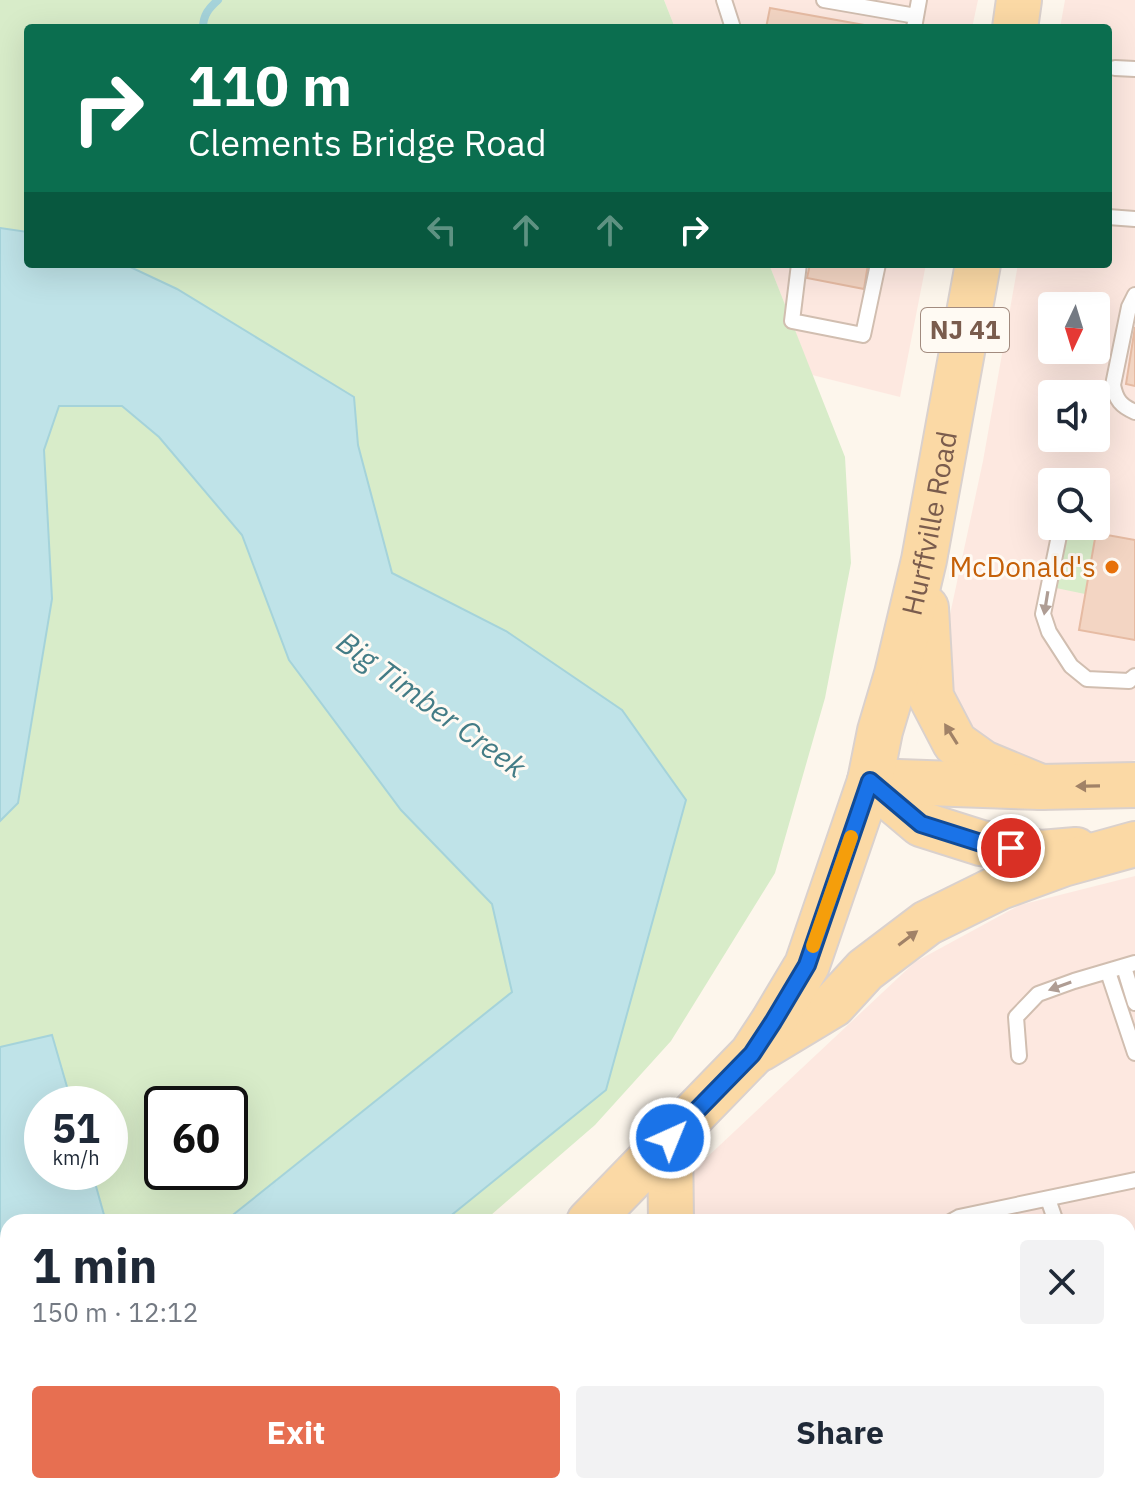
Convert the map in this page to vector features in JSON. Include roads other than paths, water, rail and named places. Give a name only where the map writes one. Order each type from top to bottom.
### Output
[{"type":"main road","points":[[1016,24],[1019,0]]},
{"type":"main road","name":"Hurffville Road","points":[[870,781],[924,560],[977,268]]},
{"type":"main road","points":[[924,560],[931,697],[955,743],[983,763],[1041,787]]},
{"type":"main road","points":[[870,781],[1041,787],[1135,785]]},
{"type":"main road","points":[[870,781],[921,824],[981,843],[1041,853],[1129,846]]},
{"type":"main road","name":"NJ 41","points":[[597,1214],[752,1054],[773,1022],[807,965],[870,781]]},
{"type":"main road","points":[[752,1054],[833,1005],[865,970],[927,923],[1000,887],[1063,864],[1129,846]]},
{"type":"main road","points":[[670,1138],[671,1214]]},
{"type":"lane","points":[[724,0],[732,24]]},
{"type":"lane","points":[[824,0],[915,22],[919,0]]},
{"type":"lane","points":[[1115,68],[1135,69]]},
{"type":"lane","points":[[1112,217],[1135,219]]},
{"type":"lane","points":[[799,268],[792,321],[863,335],[877,268]]},
{"type":"lane","points":[[1135,295],[1129,307],[1113,385],[1122,406],[1135,412]]},
{"type":"lane","points":[[1058,540],[1043,614],[1049,632],[1071,666],[1087,679],[1129,681],[1135,676]]},
{"type":"lane","points":[[1019,1056],[1016,1017],[1038,994],[1130,965],[1135,1003]]},
{"type":"lane","points":[[1108,972],[1135,1053]]},
{"type":"lane","points":[[974,1214],[1135,1180]]},
{"type":"lane","points":[[1048,1199],[1053,1214]]},
{"type":"water","name":"Big Timber Creek","points":[[0,228],[24,231],[24,268],[132,268],[177,289],[354,397],[358,445],[392,573],[506,631],[622,710],[686,800],[606,1090],[453,1214],[234,1214],[512,992],[492,904],[401,810],[289,660],[242,535],[159,437],[122,406],[59,406],[44,450],[52,599],[18,803],[0,821]]},
{"type":"water","points":[[52,1035],[67,1086],[24,1086],[24,1190],[97,1190],[104,1214],[0,1214],[0,1047]]},
{"type":"waterway","points":[[203,24],[207,12],[218,0]]},
{"type":"place","name":"McDonald's","points":[[1112,567]]}]
